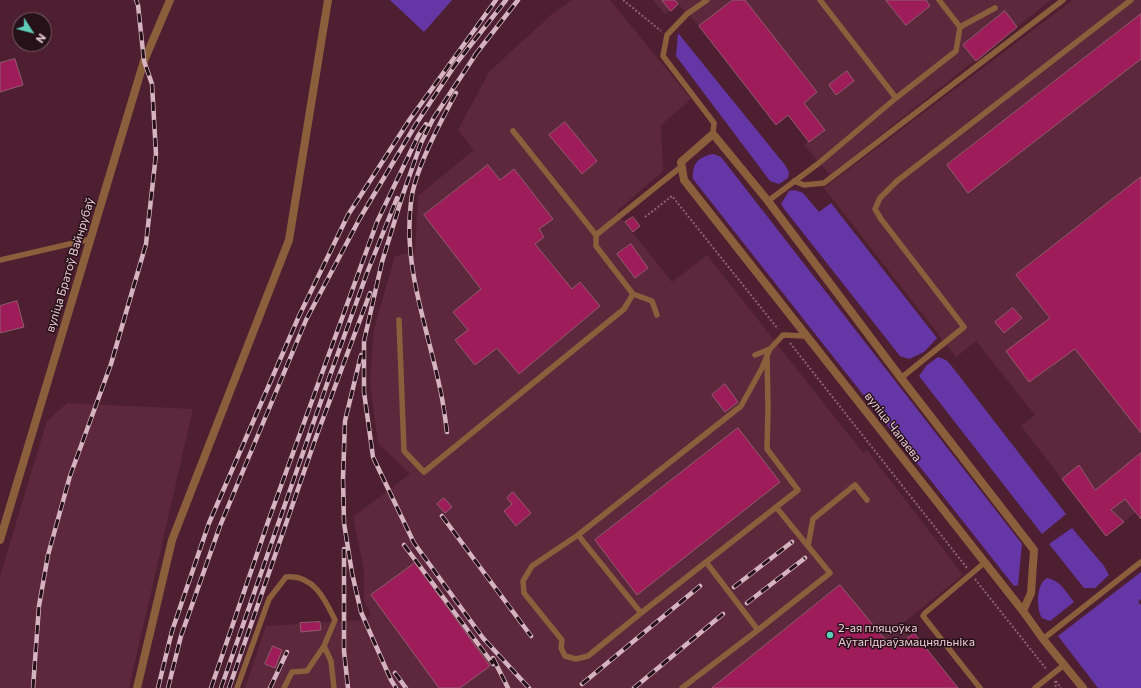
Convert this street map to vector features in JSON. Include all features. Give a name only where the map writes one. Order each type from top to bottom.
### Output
[{"type":"street","name":"вуліца Братоў Вайнрубаў","points":[[0,540],[144,61],[170,0]]},
{"type":"street","points":[[137,688],[172,540],[289,240],[328,0]]},
{"type":"street","points":[[682,166],[681,162],[713,134],[768,201],[901,378],[1034,550],[1030,593],[1023,611]]},
{"type":"street","name":"вуліца Чапаева","points":[[682,166],[684,180],[805,336],[1023,611],[1043,639],[1084,688]]},
{"type":"lane","points":[[707,0],[687,14],[666,35],[663,56],[714,123],[713,134]]},
{"type":"lane","points":[[820,0],[896,98]]},
{"type":"lane","points":[[768,201],[819,163],[896,98],[956,51],[960,27],[939,0]]},
{"type":"lane","points":[[794,181],[804,185],[824,183],[1063,0]]},
{"type":"lane","points":[[901,378],[964,327],[881,219],[875,209],[880,198],[897,181],[1130,0]]},
{"type":"lane","points":[[960,27],[995,8]]},
{"type":"lane","points":[[513,131],[596,235],[596,246],[633,294],[652,301],[658,314]]},
{"type":"lane","points":[[596,235],[682,166]]},
{"type":"lane","points":[[0,260],[90,239]]},
{"type":"lane","points":[[399,320],[404,451],[424,472],[624,309],[633,294]]},
{"type":"lane","points":[[767,355],[767,449],[798,490],[588,656],[576,659],[565,656],[561,648],[562,640],[524,593],[523,581],[532,566],[578,534],[740,406],[762,368],[767,355],[770,349],[783,334],[805,336]]},
{"type":"lane","points":[[755,355],[770,349]]},
{"type":"lane","points":[[808,546],[813,519],[856,485],[867,500]]},
{"type":"lane","points":[[682,688],[830,573],[776,507]]},
{"type":"lane","points":[[578,534],[641,613]]},
{"type":"lane","points":[[706,562],[758,630]]},
{"type":"lane","points":[[1043,639],[1141,562]]},
{"type":"lane","points":[[980,688],[923,616],[925,612],[984,563]]},
{"type":"lane","points":[[237,688],[268,599],[286,577],[294,576],[314,584],[327,602],[335,620],[324,646],[307,671],[292,672],[284,688]]},
{"type":"lane","points":[[324,646],[331,661],[334,688]]},
{"type":"lane","points":[[1034,688],[1064,665]]},
{"type":"path","points":[[622,0],[666,35]]},
{"type":"path","points":[[645,217],[672,196],[783,334],[1051,675]]},
{"type":"path","points":[[1056,688],[1055,680],[1061,688]]},
{"type":"shaded area","points":[[390,0],[452,0],[424,32]]},
{"type":"shaded area","points":[[572,0],[610,0],[691,99],[661,125],[663,171],[617,211],[620,217],[672,282],[707,255],[863,453],[867,450],[963,575],[902,624],[909,637],[914,633],[958,688],[245,688],[266,626],[365,620],[371,614],[364,600],[364,570],[353,517],[410,474],[378,443],[370,383],[374,329],[395,256],[415,252],[418,196],[474,150],[458,130],[489,72],[552,14]]},
{"type":"shaded area","points":[[653,0],[1051,0],[830,175],[804,145],[808,140],[788,115],[776,125],[699,26],[679,5],[665,14]]},
{"type":"shaded area","points":[[1073,0],[1141,0],[1141,508],[1106,536],[1021,426],[1035,415],[976,341],[956,357],[824,188]]},
{"type":"shaded area","points":[[678,33],[785,165],[789,172],[788,178],[779,184],[770,181],[676,56]]},
{"type":"shaded area","points":[[713,154],[721,157],[1022,544],[1018,585],[1014,586],[693,179],[694,169],[697,162],[703,157]]},
{"type":"shaded area","points":[[795,190],[803,193],[819,212],[831,203],[937,338],[924,352],[909,359],[900,356],[781,204],[789,191]]},
{"type":"shaded area","points":[[938,357],[946,360],[950,364],[1066,514],[1042,534],[919,376],[927,365]]},
{"type":"shaded area","points":[[67,403],[193,409],[129,688],[0,688],[0,576],[47,421]]},
{"type":"shaded area","points":[[1072,528],[1104,566],[1109,575],[1095,588],[1084,588],[1049,544]]},
{"type":"shaded area","points":[[1141,572],[1141,599],[1138,602],[1141,605],[1141,688],[1098,688],[1058,636]]},
{"type":"shaded area","points":[[1047,578],[1056,581],[1074,602],[1050,621],[1042,618],[1038,603],[1041,585]]},
{"type":"building","points":[[662,0],[675,0],[678,4],[671,11]]},
{"type":"building","points":[[733,0],[745,0],[817,92],[804,103],[825,130],[809,142],[788,115],[776,125],[699,26]]},
{"type":"building","points":[[886,0],[926,0],[930,6],[906,25]]},
{"type":"building","points":[[1005,11],[1017,27],[976,61],[963,45]]},
{"type":"building","points":[[1141,14],[1141,59],[968,193],[947,165]]},
{"type":"building","points":[[15,59],[23,85],[0,92],[0,63]]},
{"type":"building","points":[[847,71],[854,81],[836,95],[829,85]]},
{"type":"building","points":[[565,122],[597,161],[582,174],[549,135]]},
{"type":"building","points":[[488,165],[500,180],[514,169],[553,219],[539,229],[544,237],[535,244],[572,289],[580,282],[600,306],[519,374],[497,348],[475,365],[455,340],[468,330],[453,312],[481,289],[424,215]]},
{"type":"building","points":[[1141,177],[1141,433],[1075,349],[1029,382],[1006,351],[1050,318],[1016,275]]},
{"type":"building","points":[[633,217],[640,226],[633,232],[625,222]]},
{"type":"building","points":[[631,244],[648,268],[635,278],[617,254]]},
{"type":"building","points":[[17,301],[24,327],[0,333],[0,306]]},
{"type":"building","points":[[1013,308],[1022,318],[1004,333],[995,322]]},
{"type":"building","points":[[725,384],[738,402],[725,412],[712,395]]},
{"type":"building","points":[[738,428],[780,482],[637,595],[595,540]]},
{"type":"building","points":[[1141,453],[1141,519],[1125,499],[1111,510],[1124,522],[1106,536],[1062,479],[1079,465],[1095,490]]},
{"type":"building","points":[[513,492],[531,513],[516,526],[504,511],[512,504],[507,498]]},
{"type":"building","points":[[444,498],[452,507],[445,513],[437,504]]},
{"type":"building","points":[[415,563],[490,666],[460,688],[439,688],[371,595]]},
{"type":"building","name":"2-ая пляцоўка Аўтагідраўзмацняльніка","points":[[840,585],[893,649],[914,633],[958,688],[712,688]]},
{"type":"building","points":[[320,622],[321,630],[301,632],[300,623]]},
{"type":"building","points":[[273,646],[282,650],[275,668],[265,664]]},
{"type":"railway","points":[[33,688],[39,606],[48,555],[70,476],[111,364],[146,244],[156,154],[152,84],[144,61],[138,5],[136,0]]},
{"type":"railway","points":[[158,688],[172,631],[209,523],[299,316],[348,215],[410,119],[496,0]]},
{"type":"railway","points":[[168,688],[181,636],[220,526],[306,320],[360,218],[416,124],[455,65],[506,0]]},
{"type":"railway","points":[[475,55],[518,0]]},
{"type":"railway","points":[[478,51],[433,119],[421,143],[402,197],[382,262],[364,341],[364,392],[373,457],[414,543],[483,638],[529,688]]},
{"type":"railway","points":[[447,432],[444,408],[434,361],[417,294],[410,248],[409,225],[411,202],[417,176],[429,146],[456,93]]},
{"type":"railway","points":[[211,688],[269,519],[377,222],[418,136],[426,124]]},
{"type":"railway","points":[[221,688],[328,381],[367,273],[397,198]]},
{"type":"railway","points":[[229,688],[315,440],[370,293]]},
{"type":"railway","points":[[361,355],[345,421],[343,478],[344,523],[352,573],[361,612],[396,688]]},
{"type":"railway","points":[[442,516],[531,636]]},
{"type":"railway","points":[[734,587],[792,542]]},
{"type":"railway","points":[[404,545],[493,664]]},
{"type":"railway","points":[[344,549],[344,651],[348,688]]},
{"type":"railway","points":[[747,603],[805,558]]},
{"type":"railway","points":[[582,684],[700,586]]},
{"type":"railway","points":[[634,688],[723,614]]},
{"type":"railway","points":[[270,688],[287,652]]},
{"type":"railway","points":[[493,658],[508,688]]},
{"type":"railway","points":[[395,673],[406,688]]},
{"type":"place","name":"2-ая пляцоўка Аўтагідраўзмацняльніка","points":[[830,635]]}]
